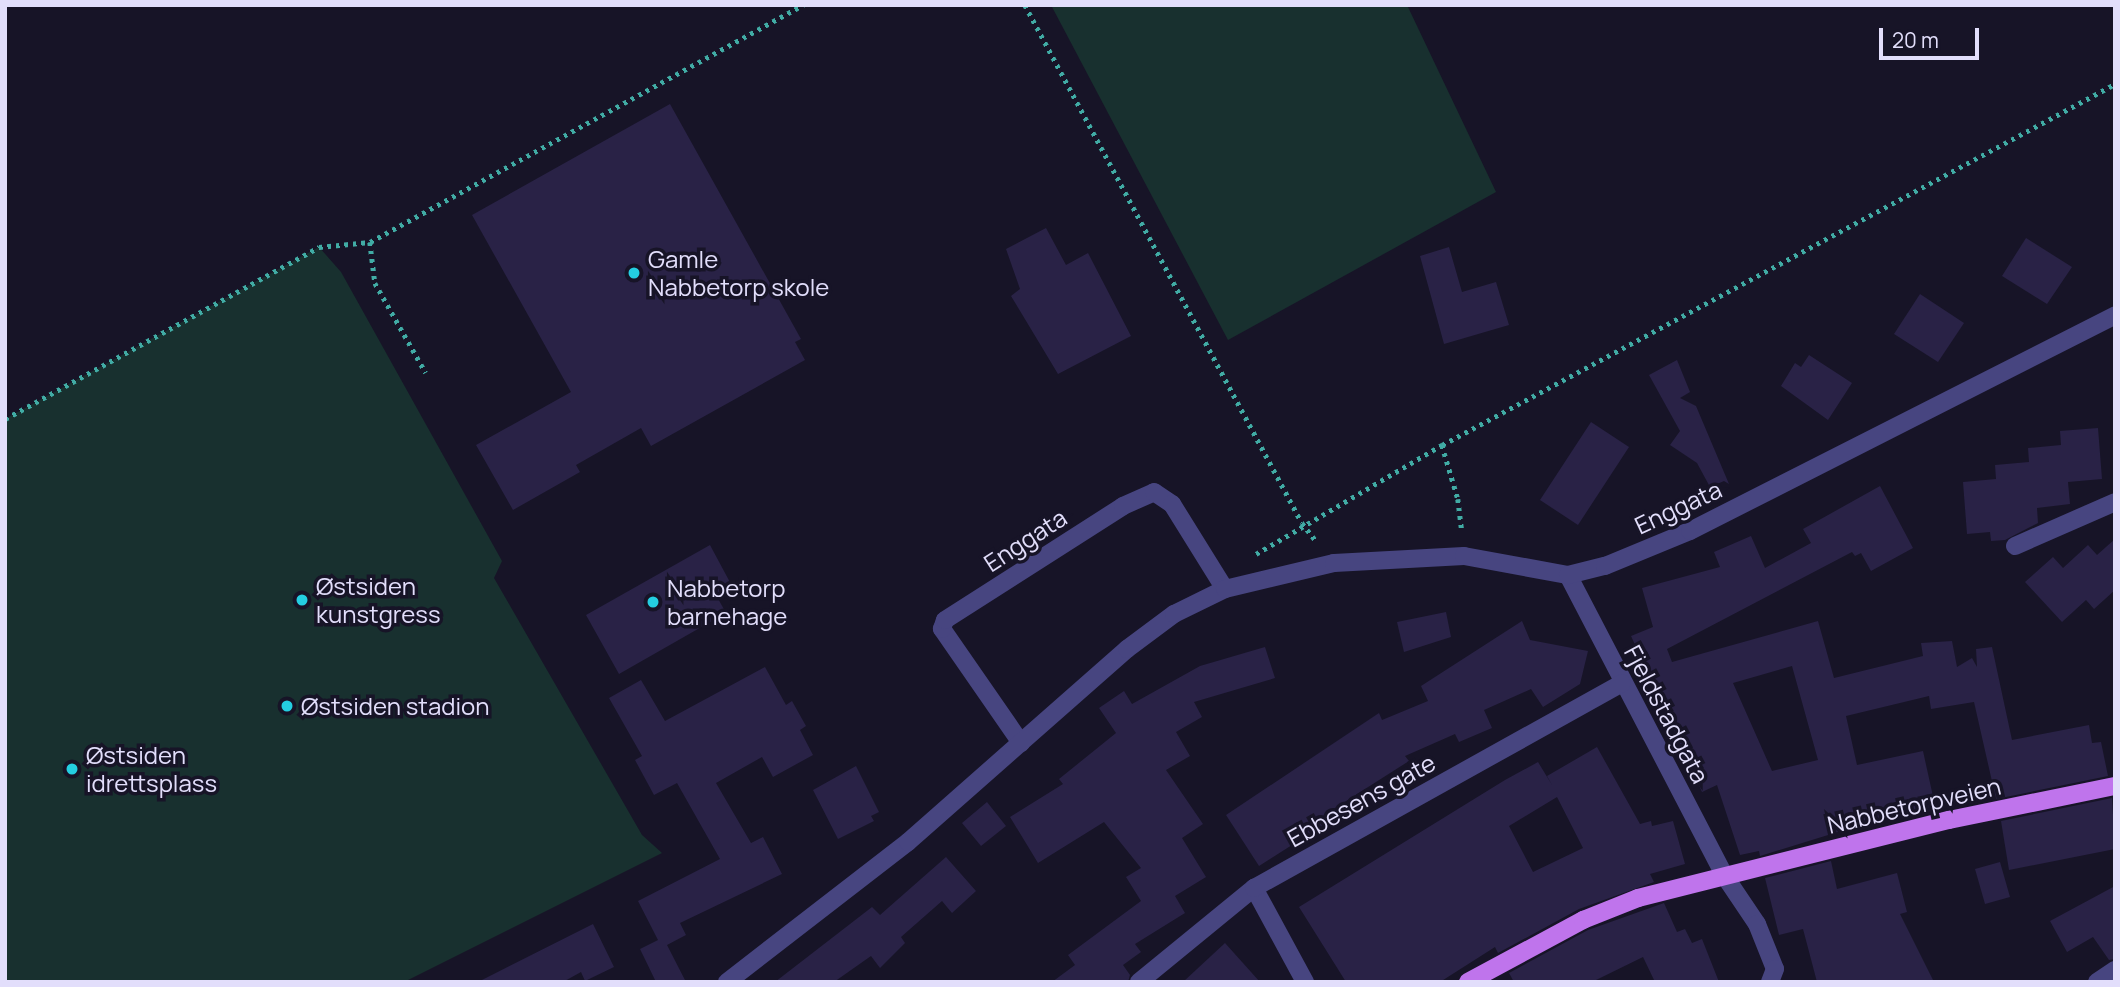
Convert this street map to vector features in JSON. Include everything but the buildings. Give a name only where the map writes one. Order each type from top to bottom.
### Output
[{"type":"main road","name":"Nabbetorpveien","points":[[1468,982],[1583,920],[1638,898],[1724,875],[2115,786]]},
{"type":"street","name":"Enggata","points":[[727,982],[847,891],[1127,649],[1174,614],[1225,589],[1334,563],[1464,556],[1568,575],[1605,566],[1689,531],[2115,315]]},
{"type":"street","name":"Enggata","points":[[1021,743],[942,629],[945,620],[1132,501],[1154,492],[1172,505],[1225,589]]},
{"type":"street","points":[[2015,546],[2115,502]]},
{"type":"street","name":"Fjeldstadgata","points":[[1568,575],[1724,875]]},
{"type":"street","name":"Ebbesens gate","points":[[1139,982],[1254,888],[1622,683]]},
{"type":"street","points":[[1724,875],[1757,924],[1775,969],[1770,982]]},
{"type":"street","points":[[1254,888],[1305,982]]},
{"type":"street","points":[[2097,982],[2115,970]]},
{"type":"path","points":[[5,419],[319,247],[370,242],[803,5]]},
{"type":"path","points":[[1026,5],[1302,523],[1334,563]]},
{"type":"path","points":[[1225,589],[1254,556],[1302,523],[1442,445],[2115,84]]},
{"type":"path","points":[[370,242],[375,283],[426,373]]},
{"type":"path","points":[[1442,445],[1458,499],[1464,556]]},
{"type":"green space","points":[[1051,5],[1407,5],[1496,192],[1228,340]]},
{"type":"green space","name":"Østsiden stadion","points":[[319,247],[341,272],[502,561],[494,578],[642,835],[662,853],[404,982],[5,982],[5,419]]},
{"type":"place","name":"Gamle Nabbetorp skole","points":[[634,273]]},
{"type":"place","name":"Østsiden kunstgress","points":[[302,600]]},
{"type":"place","name":"Nabbetorp barnehage","points":[[653,602]]},
{"type":"place","name":"Østsiden stadion","points":[[287,706]]},
{"type":"place","name":"Østsiden idrettsplass","points":[[72,769]]}]
